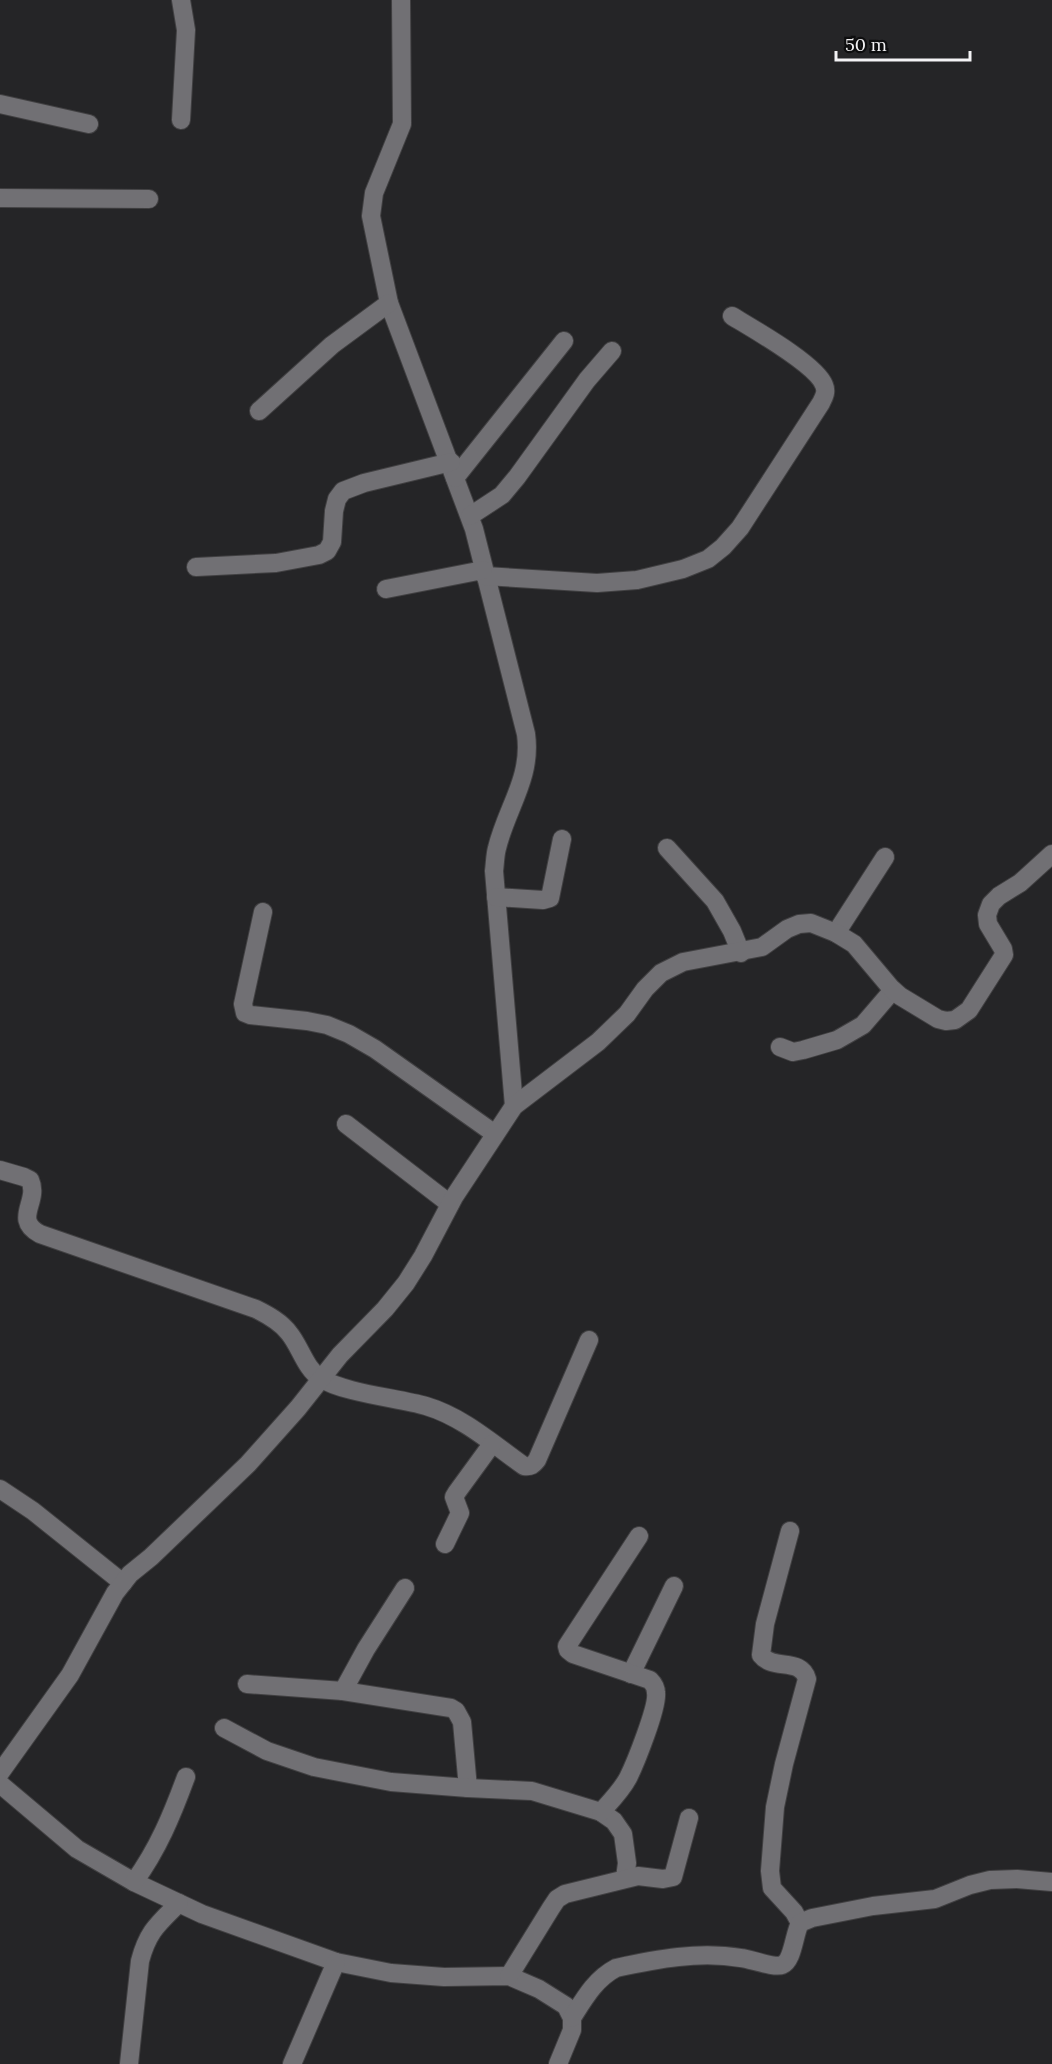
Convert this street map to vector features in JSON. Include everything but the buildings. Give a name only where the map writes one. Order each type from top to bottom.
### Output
[{"type":"street","points":[[181,0],[186,30],[181,120]]},
{"type":"street","points":[[401,0],[402,124],[371,204],[371,216],[389,303],[474,529],[528,750],[527,766],[496,850],[494,871],[514,1106]]},
{"type":"street","points":[[0,104],[89,124]]},
{"type":"street","points":[[0,198],[149,199]]},
{"type":"street","points":[[259,411],[332,345],[389,303]]},
{"type":"street","points":[[386,589],[484,573],[597,583],[637,580],[683,569],[708,559],[723,547],[740,528],[825,394],[825,387],[815,373],[732,316]]},
{"type":"street","points":[[196,567],[276,563],[319,555],[327,551],[332,542],[337,499],[343,491],[364,483],[453,470],[564,341]]},
{"type":"street","points":[[470,516],[502,495],[587,380],[612,351]]},
{"type":"street","points":[[496,897],[543,900],[550,898],[562,838]]},
{"type":"street","points":[[667,848],[715,901],[741,953]]},
{"type":"street","points":[[0,1773],[70,1676],[115,1593],[123,1583],[248,1464],[406,1283],[450,1204],[514,1106],[598,1042],[627,1014],[645,989],[662,973],[683,962],[741,953],[762,947],[787,929],[799,924],[811,923],[836,933],[854,944],[893,990],[912,1004],[938,1019],[955,1020],[969,1010],[1004,955],[1003,949],[988,924],[987,915],[991,904],[1020,883],[1052,854]]},
{"type":"street","points":[[836,933],[885,858]]},
{"type":"street","points":[[263,912],[243,1004],[245,1013],[327,1025],[349,1034],[385,1056],[495,1134]]},
{"type":"street","points":[[780,1047],[793,1052],[837,1040],[863,1025],[893,990]]},
{"type":"street","points":[[346,1124],[450,1204]]},
{"type":"street","points":[[0,1170],[30,1180],[33,1190],[27,1215],[28,1223],[40,1234],[256,1309],[290,1333],[306,1361],[321,1378],[349,1388],[428,1407],[451,1416],[524,1466],[533,1465],[589,1340]]},
{"type":"street","points":[[445,1544],[460,1513],[454,1497],[456,1492],[492,1443]]},
{"type":"street","points":[[0,1489],[33,1511],[123,1583]]},
{"type":"street","points":[[790,1531],[765,1624],[761,1655],[770,1663],[796,1666],[802,1669],[807,1679],[775,1807],[770,1871],[772,1888],[794,1912],[800,1923]]},
{"type":"street","points":[[601,1812],[627,1779],[645,1736],[656,1699],[656,1691],[650,1680],[573,1654],[567,1646],[639,1536]]},
{"type":"street","points":[[631,1674],[674,1586]]},
{"type":"street","points":[[343,1691],[366,1648],[405,1588]]},
{"type":"street","points":[[247,1684],[343,1691],[445,1707],[456,1711],[462,1722],[468,1788]]},
{"type":"street","points":[[224,1728],[267,1751],[314,1767],[391,1782],[532,1791],[601,1812],[614,1821],[623,1834],[627,1863],[625,1878]]},
{"type":"street","points":[[134,1881],[160,1842],[186,1777]]},
{"type":"street","points":[[0,1784],[77,1849],[134,1881],[202,1914],[336,1962],[391,1973],[444,1977],[509,1976],[557,1998],[566,2006],[572,2018],[572,2030],[558,2064]]},
{"type":"street","points":[[509,1976],[557,1899],[574,1891],[609,1884],[625,1878],[638,1876],[669,1879],[673,1876],[689,1818]]},
{"type":"street","points":[[572,2018],[595,1984],[606,1973],[616,1968],[685,1956],[722,1954],[782,1965],[789,1960],[800,1923],[812,1918],[873,1906],[935,1899],[990,1880],[1052,1882]]},
{"type":"street","points":[[129,2064],[140,1961],[146,1939],[154,1927],[179,1903]]},
{"type":"street","points":[[292,2064],[336,1962]]}]
